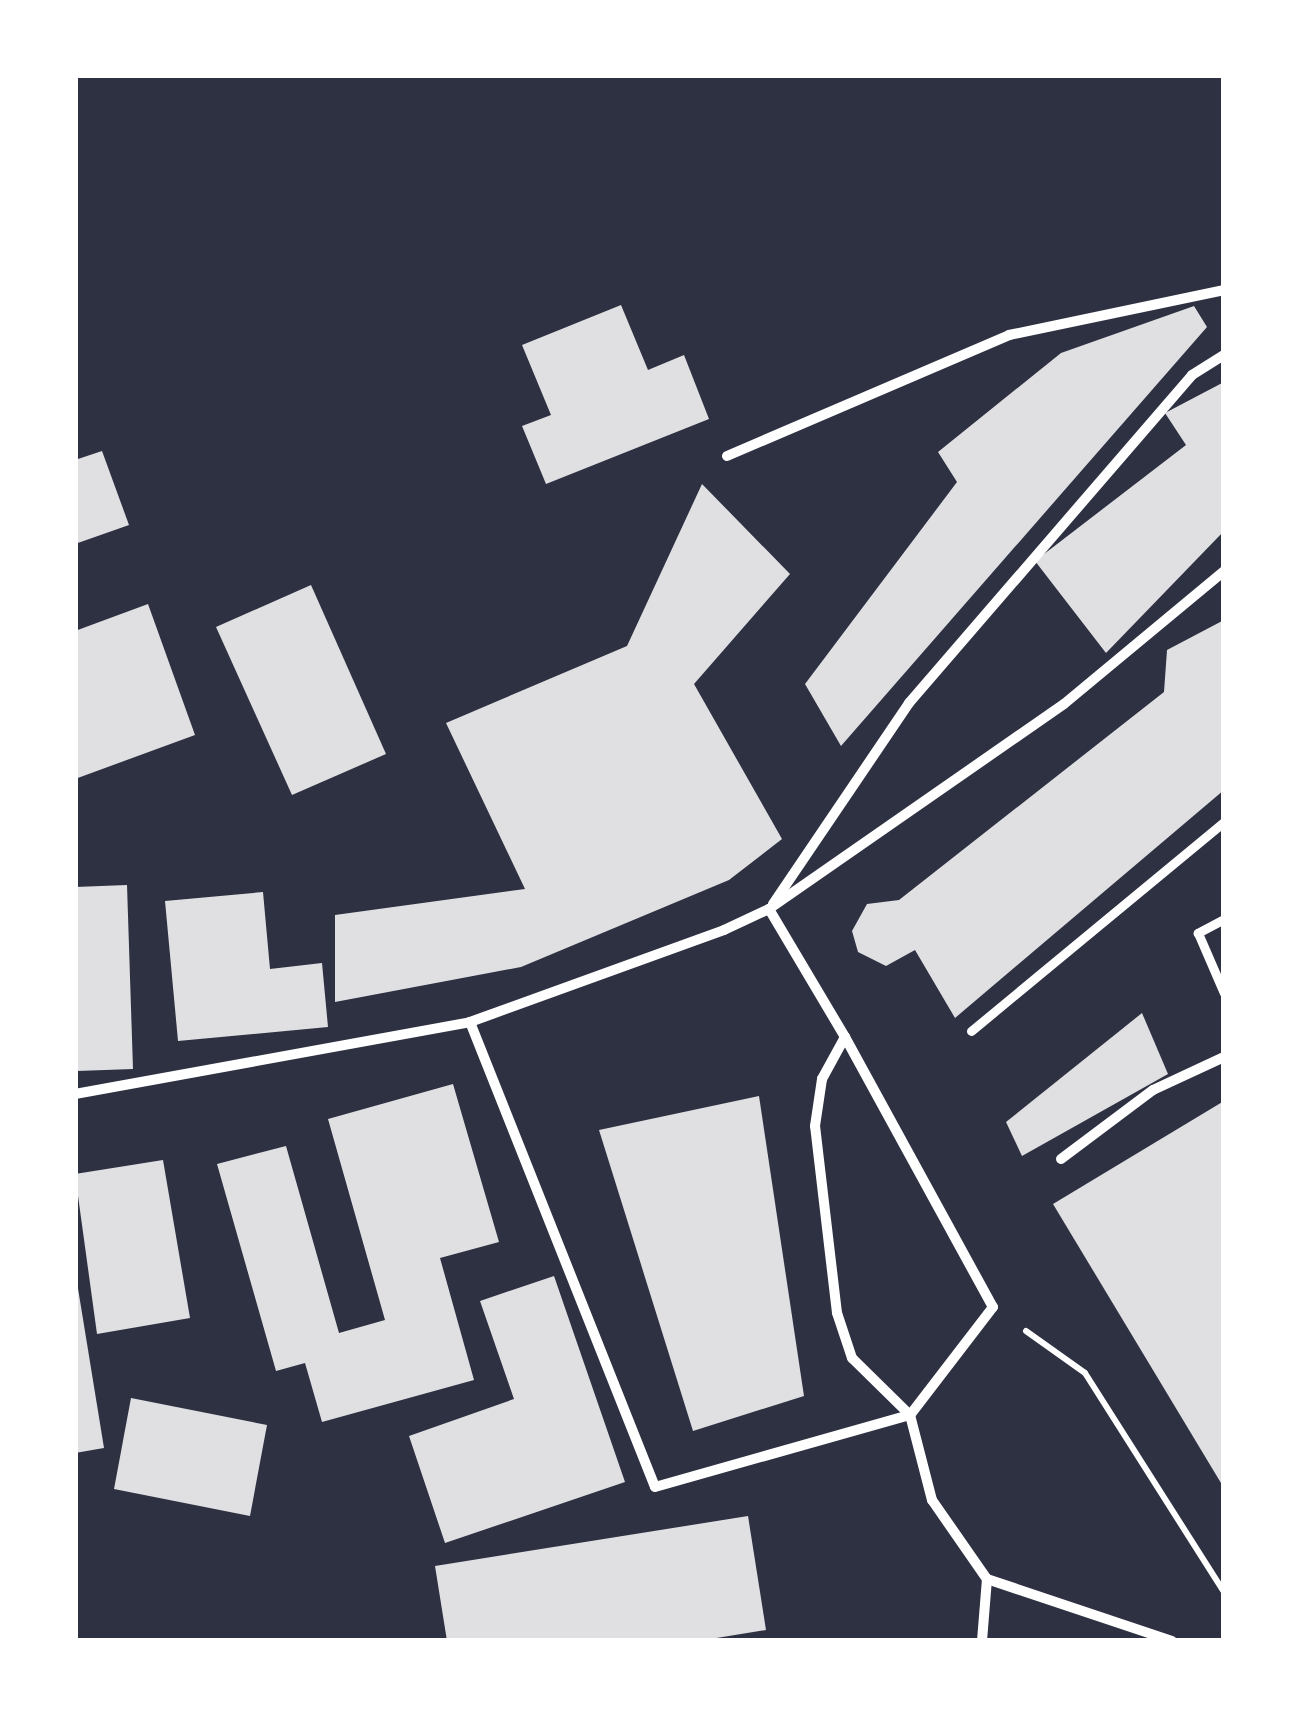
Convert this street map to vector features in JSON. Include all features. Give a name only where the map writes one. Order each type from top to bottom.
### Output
[{"type":"street","points":[[727,456],[1009,335],[1224,290]]},
{"type":"street","points":[[769,909],[909,704],[1192,375],[1224,354]]},
{"type":"street","points":[[75,1094],[470,1022],[580,989],[769,909],[1064,704],[1224,571]]},
{"type":"street","points":[[971,1031],[1223,824]]},
{"type":"street","points":[[470,1022],[655,1487],[910,1415],[992,1307],[845,1036],[769,909]]},
{"type":"street","points":[[1224,919],[1198,932],[1224,993]]},
{"type":"street","points":[[845,1036],[822,1079],[815,1126],[837,1313],[852,1358],[910,1415],[932,1500],[987,1579],[1172,1641]]},
{"type":"street","points":[[1061,1158],[1153,1090],[1224,1057]]},
{"type":"street","points":[[982,1641],[987,1579]]},
{"type":"path","points":[[992,1307],[1085,1373],[1224,1592]]},
{"type":"building","points":[[621,305],[648,370],[684,355],[709,419],[546,484],[522,426],[551,415],[522,345]]},
{"type":"building","points":[[1194,306],[1207,327],[841,746],[805,684],[957,482],[938,452],[1061,353]]},
{"type":"building","points":[[1224,382],[1224,531],[1106,653],[1035,561],[1186,445],[1165,413]]},
{"type":"building","points":[[102,451],[129,525],[75,544],[75,460]]},
{"type":"building","points":[[702,484],[790,574],[694,684],[782,839],[729,880],[521,967],[335,1002],[335,915],[525,889],[446,723],[627,646]]},
{"type":"building","points":[[311,585],[386,754],[292,795],[216,627]]},
{"type":"building","points":[[148,604],[195,735],[75,779],[75,631]]},
{"type":"building","points":[[1224,620],[1224,790],[955,1018],[915,950],[886,966],[858,952],[852,931],[867,904],[899,900],[1164,692],[1167,650]]},
{"type":"building","points":[[127,885],[133,1069],[77,1071],[75,887]]},
{"type":"building","points":[[263,892],[270,969],[322,963],[328,1027],[178,1041],[165,901]]},
{"type":"building","points":[[1142,1013],[1168,1074],[1022,1156],[1006,1122]]},
{"type":"building","points":[[453,1084],[499,1242],[440,1258],[474,1380],[322,1422],[305,1363],[276,1371],[217,1164],[286,1146],[339,1333],[385,1320],[328,1119]]},
{"type":"building","points":[[759,1096],[804,1396],[693,1431],[599,1130]]},
{"type":"building","points":[[1224,1101],[1224,1488],[1053,1204]]},
{"type":"building","points":[[163,1160],[190,1318],[97,1334],[75,1174]]},
{"type":"building","points":[[75,1270],[104,1448],[75,1453]]},
{"type":"building","points":[[554,1276],[625,1482],[445,1543],[409,1436],[514,1399],[480,1301]]},
{"type":"building","points":[[131,1398],[267,1425],[250,1516],[114,1489]]},
{"type":"building","points":[[748,1516],[766,1630],[698,1641],[447,1641],[435,1566]]}]
